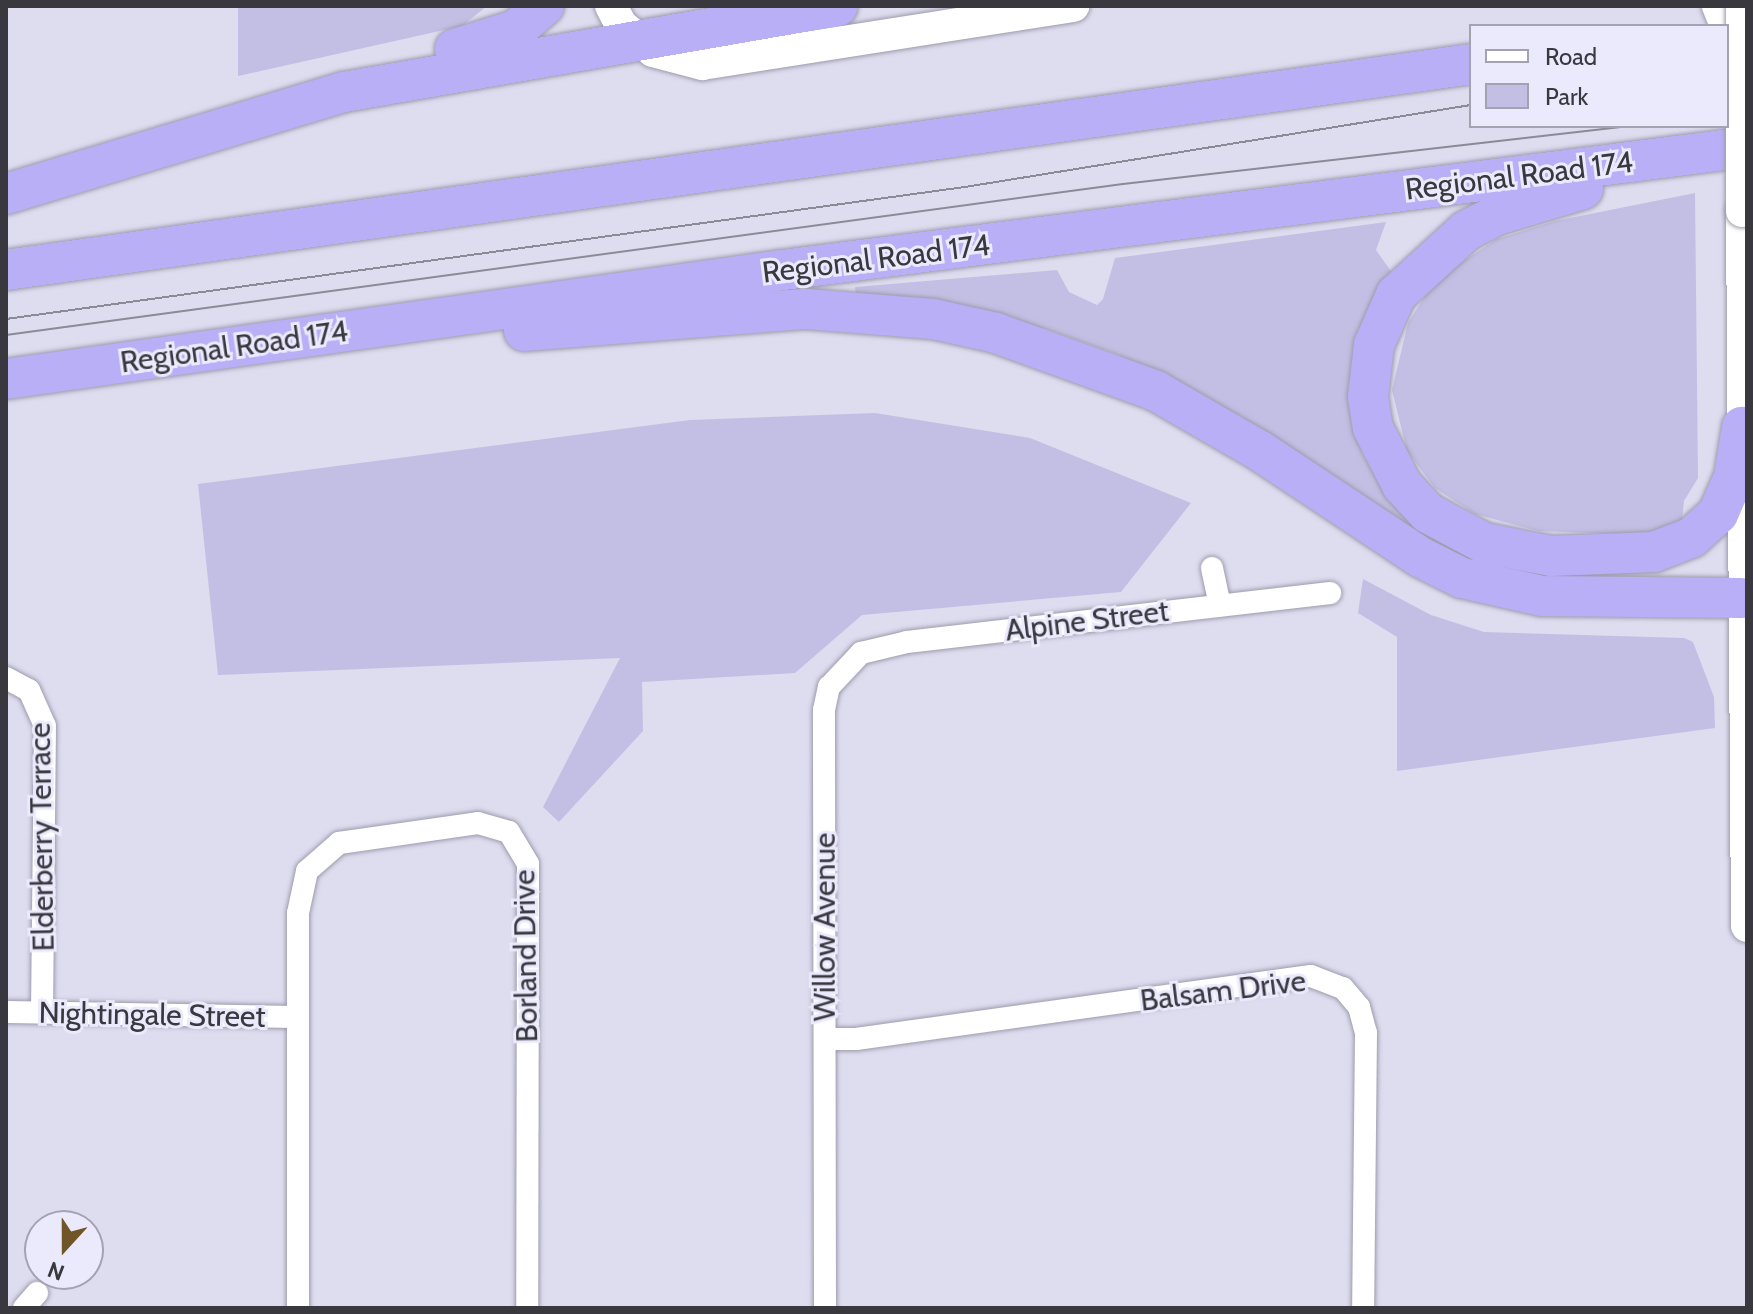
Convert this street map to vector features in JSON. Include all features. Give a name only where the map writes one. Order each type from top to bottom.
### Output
[{"type":"highway","points":[[344,92],[404,66],[516,30],[544,6]]},
{"type":"highway","points":[[6,194],[344,92],[634,38],[838,6]]},
{"type":"highway","points":[[6,270],[1469,64]]},
{"type":"highway","name":"Regional Road 174","points":[[6,379],[783,270],[1747,147]]},
{"type":"highway","points":[[1742,427],[1727,498],[1691,538],[1628,556],[1516,551],[1453,529],[1402,485],[1373,428],[1368,370],[1396,295],[1466,231],[1538,200],[1613,181],[1747,163]]},
{"type":"highway","points":[[122,362],[806,309],[933,319],[1010,337],[1156,391],[1260,451],[1388,538],[1462,578],[1542,596],[1744,598]]},
{"type":"main road","points":[[611,6],[634,38],[672,61],[702,64],[1073,6]]},
{"type":"main road","points":[[1742,6],[1747,926]]},
{"type":"main road","points":[[1729,34],[1741,70]]},
{"type":"street","points":[[1212,568],[1220,605]]},
{"type":"street","name":"Alpine Street","points":[[953,636],[1330,593]]},
{"type":"street","name":"Willow Avenue","points":[[825,1308],[824,710],[829,687],[861,653],[953,636]]},
{"type":"street","name":"Elderberry Terrace","points":[[6,678],[29,690],[45,726],[42,1013]]},
{"type":"street","name":"Borland Drive","points":[[298,1308],[300,892],[307,871],[320,856],[339,843],[478,823],[509,832],[520,844],[528,864],[527,1308]]},
{"type":"street","name":"Balsam Drive","points":[[825,1039],[885,1035],[1311,976],[1343,988],[1359,1007],[1366,1033],[1363,1308]]},
{"type":"street","name":"Nightingale Street","points":[[6,1012],[298,1017]]},
{"type":"green space","points":[[238,6],[487,6],[462,26],[238,76]]},
{"type":"green space","points":[[1695,193],[1698,478],[1684,501],[1682,521],[1669,530],[1620,534],[1538,531],[1475,514],[1435,488],[1407,451],[1392,390],[1408,323],[1436,279],[1497,239],[1555,221]]},
{"type":"green space","points":[[1386,222],[1376,250],[1393,274],[1354,424],[1362,453],[1388,498],[1476,558],[1474,564],[1447,554],[1215,404],[1117,354],[1047,329],[983,314],[856,296],[855,287],[1057,270],[1069,292],[1097,305],[1103,299],[1115,258]]},
{"type":"green space","points":[[875,413],[1030,438],[1191,503],[1121,592],[862,615],[795,673],[642,682],[643,731],[559,822],[543,807],[620,658],[218,675],[198,484],[690,420]]},
{"type":"green space","points":[[1363,579],[1431,615],[1484,632],[1684,638],[1693,642],[1714,697],[1715,728],[1397,771],[1397,637],[1358,613]]},
{"type":"tram line","points":[[1729,67],[1747,64]]},
{"type":"tram line","points":[[6,319],[965,187],[1469,105]]},
{"type":"tram line","points":[[1729,114],[1747,111]]},
{"type":"tram line","points":[[6,335],[1123,184],[1613,128]]}]
